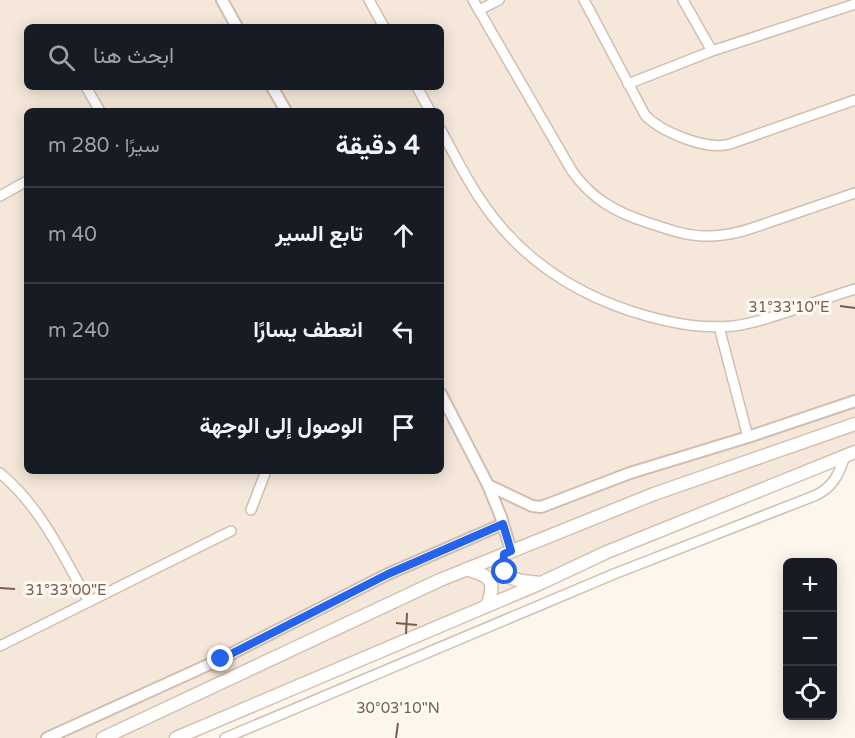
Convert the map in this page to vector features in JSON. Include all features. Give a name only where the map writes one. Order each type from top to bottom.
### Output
[{"type":"main road","points":[[103,738],[466,569],[692,480],[855,424]]},
{"type":"main road","points":[[176,738],[541,583],[607,552],[850,454]]},
{"type":"main road","points":[[507,553],[503,569],[509,577],[515,580],[541,583]]},
{"type":"main road","points":[[466,569],[481,573],[490,581],[492,593],[487,606]]},
{"type":"street","points":[[222,0],[235,24]]},
{"type":"street","points":[[369,0],[382,24]]},
{"type":"street","points":[[473,0],[578,180],[593,196],[621,213],[683,234],[716,236],[738,232],[855,193]]},
{"type":"street","points":[[479,10],[499,0]]},
{"type":"street","points":[[584,0],[641,110],[655,124],[701,144],[714,146],[730,144],[855,100]]},
{"type":"street","points":[[683,0],[712,51]]},
{"type":"street","points":[[628,84],[712,51],[855,4]]},
{"type":"street","points":[[89,90],[98,108]]},
{"type":"street","points":[[274,90],[284,108]]},
{"type":"street","points":[[419,90],[428,108]]},
{"type":"street","points":[[444,136],[471,186],[493,217],[519,246],[572,286],[597,299],[629,311],[692,326],[742,325],[855,289]]},
{"type":"street","points":[[0,196],[24,183]]},
{"type":"street","points":[[719,327],[748,437]]},
{"type":"street","points":[[444,400],[495,501],[503,524],[507,553]]},
{"type":"street","points":[[488,485],[532,506],[541,507],[630,473],[855,401]]},
{"type":"street","points":[[225,738],[614,574],[819,494],[836,479],[850,454]]},
{"type":"street","points":[[0,473],[20,491],[41,518],[89,602]]},
{"type":"street","points":[[251,510],[265,474]]},
{"type":"street","points":[[47,738],[221,659],[396,570],[503,524]]},
{"type":"street","points":[[0,646],[231,531]]},
{"type":"shaded area","points":[[0,0],[855,0],[855,460],[526,580],[167,738],[0,738]]},
{"type":"route","points":[[221,659],[413,562],[503,524],[511,551],[504,554],[505,572]]}]
